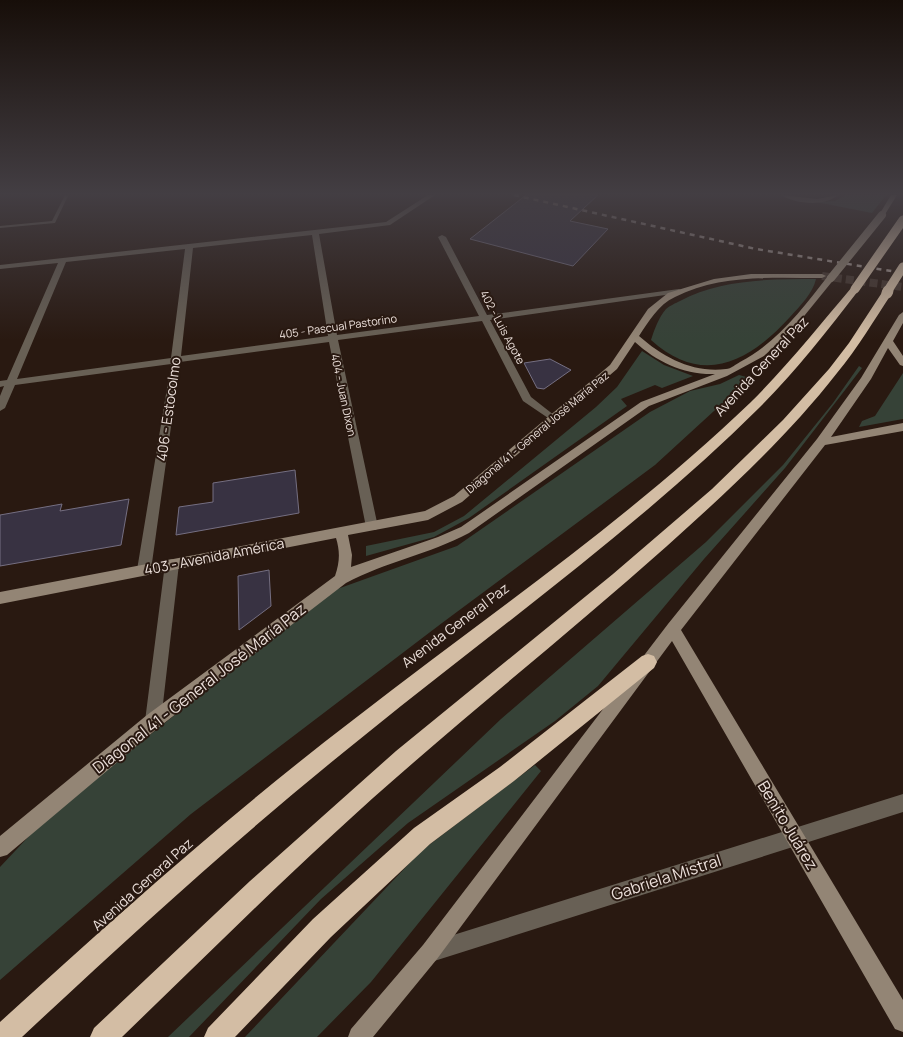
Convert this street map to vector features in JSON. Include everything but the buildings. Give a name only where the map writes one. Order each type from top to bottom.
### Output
[{"type":"highway","name":"Avenida General Paz","points":[[3,1037],[222,841],[322,757],[576,559],[704,455],[744,418],[817,339],[886,243]]},
{"type":"highway","points":[[104,1037],[258,888],[403,758],[619,579],[717,493],[788,423],[833,371],[853,345],[903,267]]},
{"type":"highway","points":[[217,1037],[322,928],[422,836],[515,768],[648,662]]},
{"type":"street","points":[[0,267],[221,243]]},
{"type":"street","name":"404 - Juan Dixon","points":[[317,243],[333,339],[372,527]]},
{"type":"street","name":"402 - Luis Agote","points":[[445,243],[483,319],[527,399],[554,419]]},
{"type":"street","name":"Avenida General Paz","points":[[341,579],[358,570],[443,541],[465,530],[645,404],[674,391],[732,371],[761,353],[789,330],[859,243]]},
{"type":"street","name":"406 - Estocolmo","points":[[144,570],[176,359],[189,247]]},
{"type":"street","points":[[0,408],[64,260]]},
{"type":"street","name":"Diagonal 41 - General José María Paz","points":[[428,516],[458,498],[614,367],[651,311],[660,302],[679,291],[714,281],[751,276],[822,276]]},
{"type":"street","name":"405 - Pascual Pastorino","points":[[0,384],[679,291]]},
{"type":"street","points":[[359,1037],[430,952],[673,629],[821,442],[866,379],[903,315]]},
{"type":"street","points":[[635,337],[647,349],[675,366],[695,371],[732,371]]},
{"type":"street","points":[[889,342],[903,363]]},
{"type":"street","points":[[821,442],[903,427]]},
{"type":"street","name":"403 - Avenida América","points":[[0,598],[428,516]]},
{"type":"street","points":[[341,532],[347,553],[341,579]]},
{"type":"street","points":[[153,721],[172,564]]},
{"type":"street","name":"Diagonal 41 - General José María Paz","points":[[58,798],[153,721],[341,579]]},
{"type":"street","name":"Benito Juárez","points":[[673,629],[903,1021]]},
{"type":"street","points":[[0,848],[58,798]]},
{"type":"street","points":[[0,858],[58,798]]},
{"type":"street","name":"Gabriela Mistral","points":[[430,952],[903,803]]},
{"type":"green space","points":[[781,279],[816,279],[806,299],[774,333],[742,356],[725,363],[707,365],[689,363],[670,354],[651,340],[657,324],[666,309],[695,294],[729,284]]},
{"type":"green space","points":[[642,351],[664,365],[693,376],[662,388],[655,385],[621,399],[627,406],[469,518],[434,537],[366,556],[366,546],[434,532],[464,516],[596,407],[617,387]]},
{"type":"green space","points":[[859,366],[862,368],[785,468],[704,559],[598,686],[555,721],[408,823],[321,899],[189,1037],[168,1037],[501,719],[706,542],[783,465],[833,403]]},
{"type":"green space","points":[[903,373],[903,419],[859,427],[862,421],[875,416]]},
{"type":"green space","points":[[739,375],[750,378],[655,465],[442,623],[191,814],[0,980],[0,867],[47,817],[329,592],[457,546],[650,412],[690,391],[720,384]]},
{"type":"green space","points":[[535,765],[541,771],[371,982],[317,1037],[245,1037],[421,851]]},
{"type":"tunnel","points":[[822,276],[903,287]]},
{"type":"railway","points":[[731,243],[903,273]]}]
